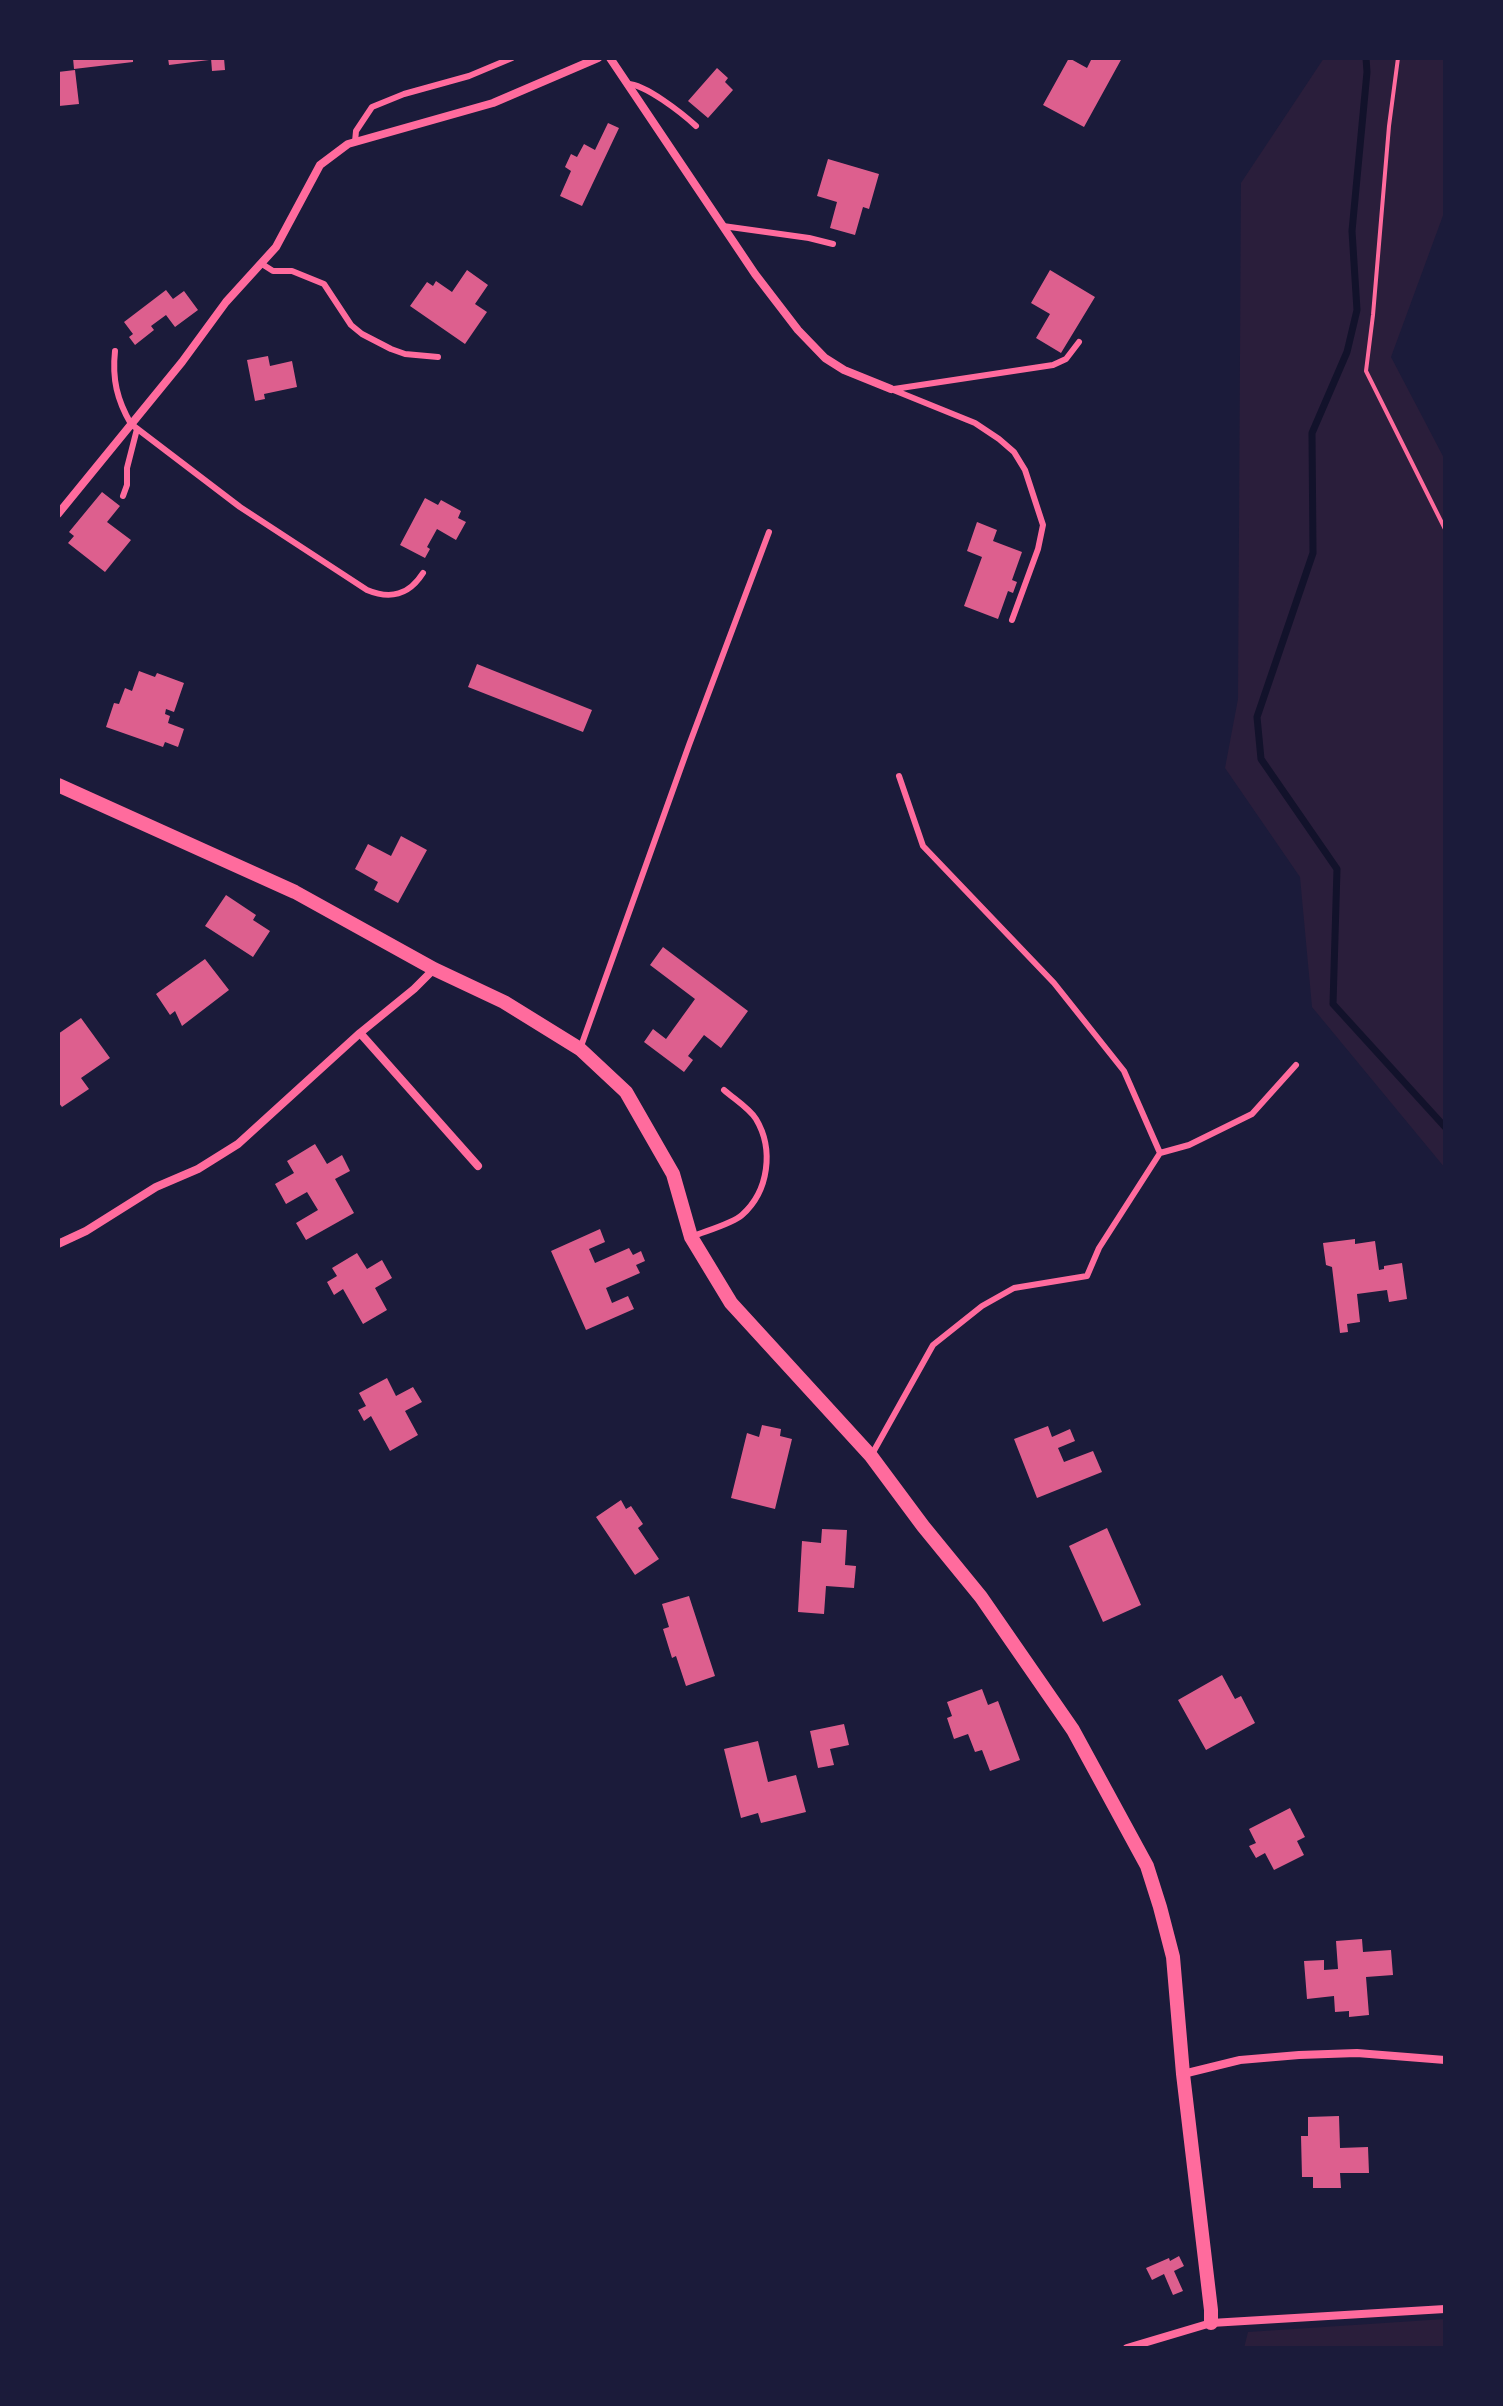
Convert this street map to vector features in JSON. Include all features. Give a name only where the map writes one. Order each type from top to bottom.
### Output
[{"type":"street","points":[[58,514],[134,427],[226,302],[262,264],[285,232],[320,165],[336,151],[355,142],[493,103],[598,58]]},
{"type":"street","points":[[610,58],[772,297],[798,330],[825,358],[844,370],[891,389]]},
{"type":"street","points":[[58,785],[295,892],[434,969],[504,1002],[580,1049],[626,1092],[673,1174],[691,1237],[731,1303],[871,1456],[981,1597],[1073,1730],[1147,1866],[1173,1957],[1211,2323]]},
{"type":"street","points":[[58,1244],[86,1231],[156,1187],[198,1169],[238,1144],[434,969]]},
{"type":"street","points":[[360,1033],[478,1166]]},
{"type":"street","points":[[1183,2074],[1240,2060],[1299,2055],[1357,2053],[1445,2060]]},
{"type":"street","points":[[1127,2348],[1211,2323],[1445,2309]]},
{"type":"lane","points":[[355,142],[356,131],[372,107],[404,94],[469,76],[512,58]]},
{"type":"lane","points":[[627,84],[643,88],[681,112],[696,126]]},
{"type":"lane","points":[[723,226],[833,244]]},
{"type":"lane","points":[[262,264],[273,271],[292,271],[324,284],[351,325],[362,334],[405,354],[438,357]]},
{"type":"lane","points":[[891,389],[1053,365],[1066,359],[1079,342]]},
{"type":"lane","points":[[115,351],[113,373],[117,391],[122,408],[134,427],[240,507],[367,590],[382,596],[411,589],[423,573]]},
{"type":"lane","points":[[891,389],[975,423],[1014,452],[1025,470],[1043,525],[1038,549],[1012,620]]},
{"type":"lane","points":[[123,496],[134,427]]},
{"type":"lane","points":[[580,1049],[694,730],[769,532]]},
{"type":"lane","points":[[899,776],[923,846],[1054,983],[1124,1071],[1160,1153]]},
{"type":"lane","points":[[871,1456],[933,1345],[982,1306],[1014,1288],[1087,1276],[1099,1248],[1160,1153],[1189,1145],[1252,1114],[1296,1065]]},
{"type":"lane","points":[[691,1237],[741,1216],[759,1192],[768,1163],[766,1141],[754,1117],[724,1090]]},
{"type":"path","points":[[1398,58],[1366,371],[1445,529]]},
{"type":"shaded area","points":[[1324,58],[1445,58],[1445,210],[1391,357],[1445,460],[1445,1168],[1312,1007],[1300,877],[1225,768],[1238,699],[1241,183]]},
{"type":"shaded area","points":[[1445,2319],[1445,2348],[1244,2348],[1248,2332]]},
{"type":"building","points":[[73,58],[133,58],[133,62],[74,69]]},
{"type":"building","points":[[168,58],[209,58],[209,60],[169,65]]},
{"type":"building","points":[[211,58],[224,58],[225,70],[212,71]]},
{"type":"building","points":[[1069,58],[1087,68],[1092,58],[1122,58],[1084,127],[1043,105]]},
{"type":"building","points":[[717,68],[728,78],[725,82],[733,90],[708,118],[688,101]]},
{"type":"building","points":[[75,70],[79,104],[59,106],[58,72]]},
{"type":"building","points":[[608,123],[619,128],[582,206],[560,196],[571,171],[565,167],[571,154],[577,157],[584,144],[595,150]]},
{"type":"building","points":[[828,159],[879,174],[869,209],[863,207],[855,235],[830,228],[837,202],[817,196]]},
{"type":"building","points":[[467,270],[488,285],[475,304],[487,312],[465,344],[410,306],[427,282],[433,286],[436,281],[452,292]]},
{"type":"building","points":[[1050,270],[1095,297],[1061,353],[1036,338],[1050,314],[1031,303]]},
{"type":"building","points":[[166,290],[173,299],[184,291],[198,310],[175,327],[166,315],[151,326],[154,330],[135,345],[129,337],[133,334],[124,322]]},
{"type":"building","points":[[268,356],[270,366],[292,361],[297,387],[264,394],[265,399],[255,401],[247,360]]},
{"type":"building","points":[[102,492],[120,506],[107,522],[131,540],[105,572],[68,543],[74,536],[69,532]]},
{"type":"building","points":[[425,498],[438,505],[441,500],[461,511],[458,518],[466,522],[456,540],[437,529],[425,558],[400,545]]},
{"type":"building","points":[[977,522],[997,530],[993,541],[1022,552],[1012,580],[1017,582],[1013,593],[1008,591],[998,619],[964,606],[982,557],[967,551]]},
{"type":"building","points":[[477,664],[592,710],[583,732],[468,687]]},
{"type":"building","points":[[139,671],[155,677],[157,673],[184,683],[174,712],[166,709],[165,714],[170,716],[168,723],[184,729],[178,747],[165,742],[163,747],[106,727],[114,703],[119,704],[125,688],[132,691]]},
{"type":"building","points":[[401,836],[427,850],[398,903],[374,890],[378,882],[355,869],[368,844],[391,856]]},
{"type":"building","points":[[226,895],[256,915],[253,920],[270,931],[253,957],[205,926]]},
{"type":"building","points":[[663,947],[748,1011],[721,1048],[704,1035],[688,1056],[693,1060],[684,1072],[644,1042],[653,1029],[666,1039],[695,999],[650,965]]},
{"type":"building","points":[[205,959],[229,990],[182,1026],[175,1011],[170,1015],[156,994]]},
{"type":"building","points":[[81,1018],[110,1058],[81,1078],[89,1089],[62,1107],[58,1102],[58,1034]]},
{"type":"building","points":[[315,1144],[327,1164],[342,1155],[350,1171],[335,1179],[354,1213],[306,1240],[296,1223],[318,1210],[307,1192],[286,1204],[275,1184],[294,1173],[287,1161]]},
{"type":"building","points":[[600,1229],[605,1242],[589,1249],[595,1263],[629,1248],[633,1255],[641,1251],[645,1261],[636,1265],[640,1273],[606,1288],[612,1303],[628,1296],[634,1309],[586,1330],[551,1251]]},
{"type":"building","points":[[1355,1239],[1355,1244],[1375,1241],[1379,1270],[1402,1263],[1407,1299],[1389,1302],[1387,1290],[1357,1294],[1360,1322],[1347,1324],[1348,1332],[1340,1333],[1332,1267],[1326,1265],[1323,1243]]},
{"type":"building","points":[[357,1253],[367,1269],[382,1260],[392,1278],[375,1288],[387,1310],[363,1324],[343,1289],[334,1295],[327,1282],[337,1276],[332,1268]]},
{"type":"building","points":[[387,1378],[396,1396],[413,1387],[422,1402],[405,1411],[418,1435],[390,1451],[371,1416],[364,1421],[358,1410],[366,1406],[359,1393]]},
{"type":"building","points":[[762,1425],[781,1429],[780,1436],[792,1439],[775,1509],[731,1498],[747,1433],[759,1437]]},
{"type":"building","points":[[1048,1426],[1052,1437],[1070,1429],[1075,1441],[1058,1448],[1064,1462],[1093,1451],[1102,1472],[1037,1498],[1014,1439]]},
{"type":"building","points":[[621,1500],[626,1509],[631,1506],[643,1524],[638,1528],[659,1559],[635,1575],[596,1517]]},
{"type":"building","points":[[1107,1528],[1141,1605],[1103,1622],[1069,1546]]},
{"type":"building","points":[[822,1529],[847,1530],[845,1565],[856,1566],[854,1588],[826,1586],[824,1614],[798,1612],[802,1541],[821,1543]]},
{"type":"building","points":[[689,1596],[715,1676],[686,1686],[676,1656],[672,1658],[663,1629],[669,1627],[662,1604]]},
{"type":"building","points":[[1222,1675],[1235,1699],[1241,1696],[1255,1723],[1206,1750],[1178,1700]]},
{"type":"building","points":[[982,1689],[988,1705],[998,1701],[1020,1760],[990,1771],[982,1750],[975,1752],[968,1734],[954,1739],[947,1718],[952,1716],[947,1702]]},
{"type":"building","points":[[844,1724],[849,1745],[830,1749],[834,1765],[818,1768],[810,1731]]},
{"type":"building","points":[[758,1741],[768,1782],[796,1775],[806,1812],[761,1823],[758,1813],[741,1818],[724,1749]]},
{"type":"building","points":[[1290,1808],[1305,1837],[1297,1841],[1304,1855],[1274,1870],[1265,1853],[1256,1858],[1249,1846],[1256,1843],[1249,1829]]},
{"type":"building","points":[[1362,1939],[1363,1952],[1391,1950],[1393,1975],[1366,1977],[1369,2015],[1349,2017],[1349,2011],[1335,2012],[1334,1996],[1307,1999],[1304,1961],[1324,1960],[1324,1970],[1338,1969],[1336,1941]]},
{"type":"building","points":[[1339,2116],[1340,2148],[1368,2147],[1369,2173],[1340,2173],[1341,2188],[1313,2188],[1313,2177],[1302,2177],[1301,2136],[1308,2136],[1308,2117]]},
{"type":"building","points":[[1179,2256],[1184,2266],[1174,2271],[1183,2291],[1173,2295],[1164,2274],[1152,2280],[1146,2268]]},
{"type":"waterway","points":[[1366,58],[1352,231],[1357,310],[1347,352],[1312,433],[1313,553],[1257,717],[1261,759],[1337,869],[1333,1004],[1445,1127]]}]
